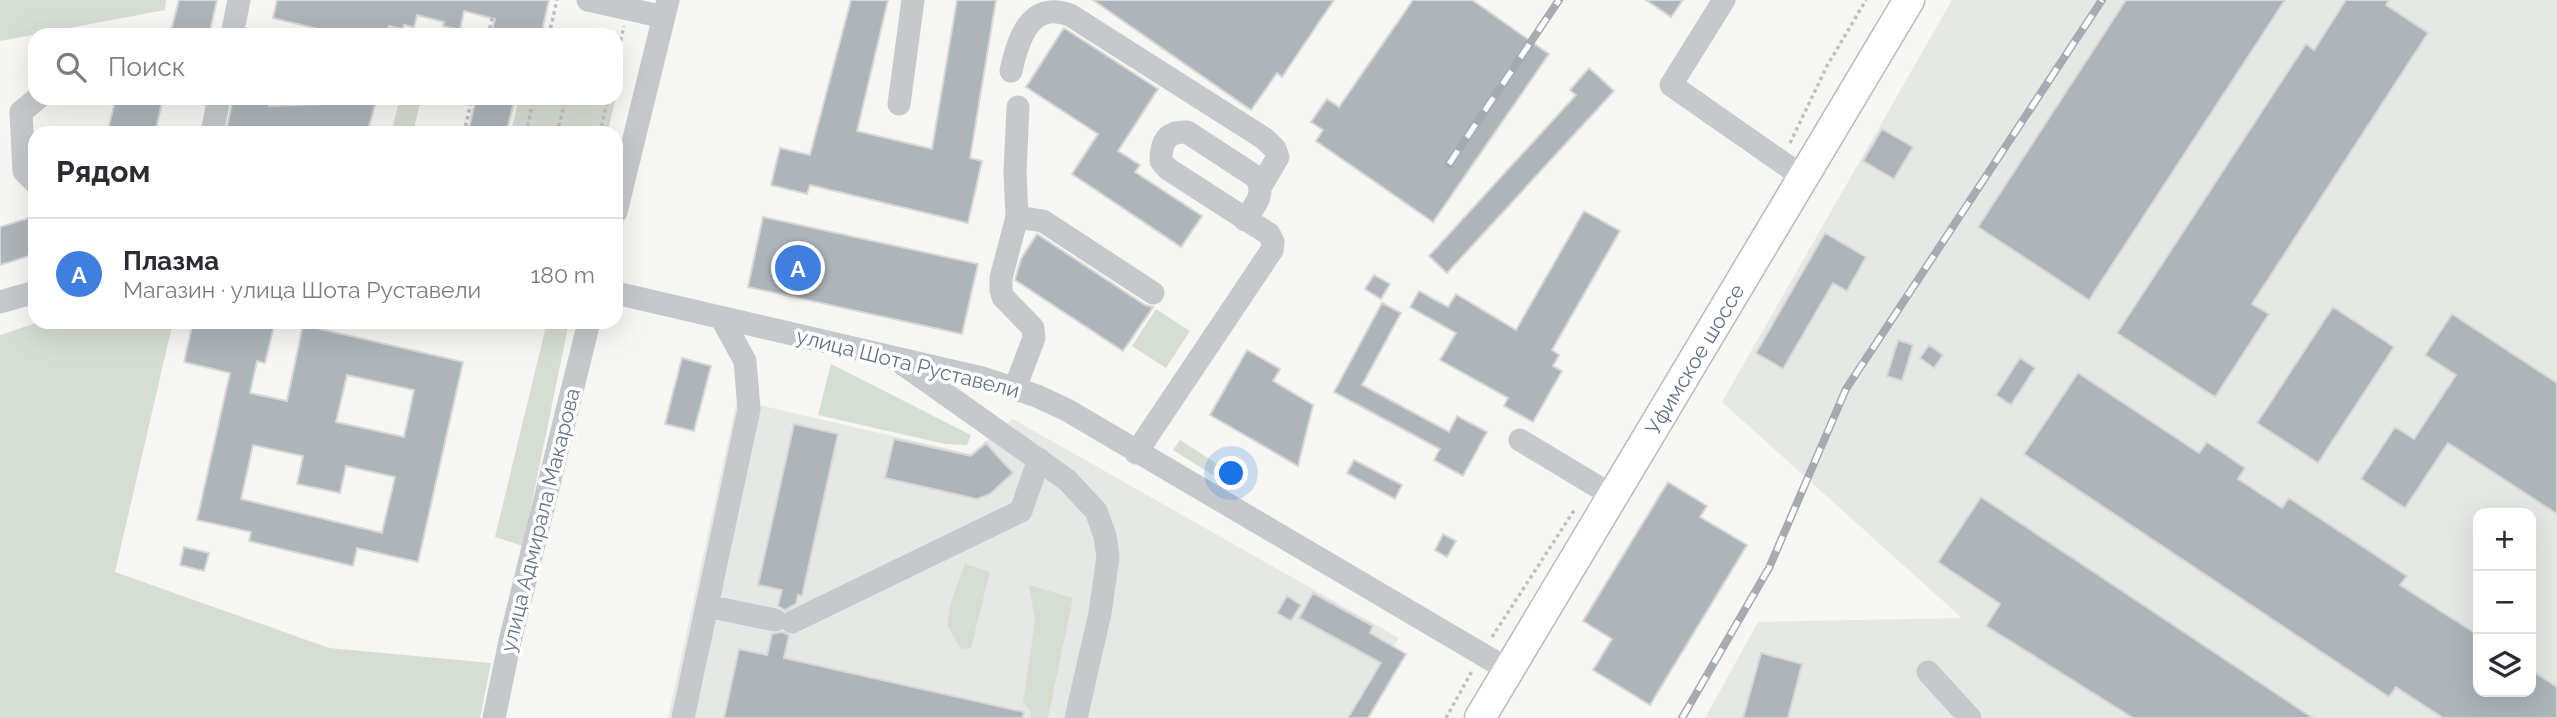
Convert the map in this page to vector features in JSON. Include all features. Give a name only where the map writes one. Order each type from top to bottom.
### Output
[{"type":"main road","name":"Уфимское шоссе","points":[[1480,718],[1602,489],[1792,169],[1909,0]]},
{"type":"street","points":[[233,28],[239,0]]},
{"type":"street","points":[[588,0],[628,10],[666,8],[623,183]]},
{"type":"street","points":[[899,103],[914,0]]},
{"type":"street","points":[[1724,0],[1671,85],[1792,169]]},
{"type":"street","points":[[1011,71],[1014,55],[1032,20],[1045,11],[1059,11],[1070,15],[1265,139],[1275,149],[1278,157],[1261,186],[1260,198],[1245,220]]},
{"type":"street","points":[[28,175],[24,171],[21,112],[30,105]]},
{"type":"street","points":[[213,126],[218,105]]},
{"type":"street","points":[[1015,388],[1034,338],[1033,328],[1003,297],[1001,290],[1001,278],[1017,217],[1015,172],[1018,107]]},
{"type":"street","points":[[1136,453],[1272,250],[1273,242],[1269,234],[1168,169],[1161,161],[1161,148],[1167,137],[1175,132],[1187,132],[1256,177],[1261,186]]},
{"type":"street","points":[[1017,217],[1043,221],[1153,293]]},
{"type":"street","points":[[0,302],[28,294]]},
{"type":"street","name":"улица Шота Руставели","points":[[623,295],[894,357],[1015,388],[1067,410],[1507,670]]},
{"type":"street","points":[[683,718],[749,408],[745,361],[722,319]]},
{"type":"street","name":"улица Адмирала Макарова","points":[[494,718],[510,640],[587,329]]},
{"type":"street","points":[[894,357],[1067,480],[1096,511],[1105,536],[1108,557],[1100,613],[1076,718]]},
{"type":"street","points":[[1520,440],[1602,489]]},
{"type":"street","points":[[707,606],[784,621],[1021,511],[1039,459]]},
{"type":"street","points":[[1928,672],[1970,718]]},
{"type":"path","points":[[551,28],[557,0]]},
{"type":"path","points":[[1792,169],[1827,66],[1866,0]]},
{"type":"path","points":[[623,31],[628,10]]},
{"type":"path","points":[[490,28],[493,15]]},
{"type":"path","points":[[466,126],[470,105]]},
{"type":"path","points":[[528,126],[532,105]]},
{"type":"path","points":[[559,126],[564,105]]},
{"type":"path","points":[[602,126],[606,105]]},
{"type":"path","points":[[1446,718],[1481,654],[1602,489]]},
{"type":"shaded area","points":[[0,0],[166,0],[165,10],[69,28],[28,28],[28,36],[0,41]]},
{"type":"shaded area","points":[[1952,0],[2557,0],[2557,718],[1705,718],[1758,622],[1962,618],[1722,402]]},
{"type":"shaded area","points":[[398,105],[419,105],[415,126],[393,126]]},
{"type":"shaded area","points":[[517,105],[614,105],[609,126],[513,126]]},
{"type":"shaded area","points":[[1156,309],[1190,331],[1166,368],[1132,346]]},
{"type":"shaded area","points":[[28,326],[28,329],[171,329],[115,572],[329,648],[491,663],[480,718],[0,718],[0,335]]},
{"type":"shaded area","points":[[545,329],[568,329],[523,546],[495,537]]},
{"type":"shaded area","points":[[831,364],[971,435],[967,445],[945,444],[818,415]]},
{"type":"shaded area","points":[[737,400],[970,454],[1013,419],[1399,638],[1350,718],[668,718]]},
{"type":"shaded area","points":[[1180,440],[1230,472],[1224,482],[1173,450]]},
{"type":"shaded area","points":[[965,564],[990,572],[971,648],[961,649],[947,625],[950,605]]},
{"type":"shaded area","points":[[1029,585],[1073,598],[1048,718],[1030,718],[1031,711],[1023,703],[1035,621]]},
{"type":"building","points":[[179,0],[217,0],[211,28],[172,28]]},
{"type":"building","points":[[277,0],[549,0],[543,28],[493,28],[495,19],[464,11],[460,28],[443,26],[444,22],[417,15],[414,27],[404,25],[403,28],[314,28],[273,18]]},
{"type":"building","points":[[851,0],[888,0],[857,131],[932,149],[957,0],[996,0],[970,158],[982,161],[968,223],[810,185],[807,194],[771,185],[780,148],[810,155]]},
{"type":"building","points":[[1093,0],[1334,0],[1282,77],[1277,73],[1251,110]]},
{"type":"building","points":[[1413,0],[1472,0],[1549,54],[1433,222],[1316,141],[1323,130],[1311,122],[1327,99],[1339,107]]},
{"type":"building","points":[[1646,0],[1683,0],[1671,17]]},
{"type":"building","points":[[2126,0],[2285,0],[2089,300],[1978,227]]},
{"type":"building","points":[[2346,0],[2389,0],[2386,5],[2428,33],[2252,304],[2269,314],[2215,397],[2117,333],[2306,44],[2314,50]]},
{"type":"building","points":[[1064,28],[1158,89],[1118,151],[1140,165],[1135,172],[1202,216],[1181,247],[1072,174],[1098,134],[1026,87]]},
{"type":"building","points":[[1589,68],[1614,91],[1447,273],[1429,256],[1576,95],[1570,90]]},
{"type":"building","points":[[114,105],[161,105],[157,126],[109,126]]},
{"type":"building","points":[[232,105],[375,105],[369,126],[227,126]]},
{"type":"building","points":[[474,105],[513,105],[508,126],[470,126]]},
{"type":"building","points":[[1882,129],[1913,147],[1894,179],[1863,161]]},
{"type":"building","points":[[1584,211],[1620,231],[1552,350],[1559,355],[1553,366],[1562,371],[1533,422],[1504,406],[1508,398],[1440,360],[1456,333],[1410,307],[1419,291],[1448,307],[1456,294],[1516,330]]},
{"type":"building","points":[[763,217],[978,264],[962,334],[748,287]]},
{"type":"building","points":[[28,218],[28,256],[0,265],[0,227]]},
{"type":"building","points":[[1825,233],[1866,257],[1847,291],[1833,283],[1783,369],[1756,353]]},
{"type":"building","points":[[1037,234],[1145,305],[1153,307],[1123,351],[1015,280],[1021,259]]},
{"type":"building","points":[[1374,275],[1390,284],[1381,299],[1365,289]]},
{"type":"building","points":[[1382,303],[1401,313],[1362,385],[1449,432],[1457,416],[1487,432],[1463,476],[1434,460],[1440,449],[1334,392]]},
{"type":"building","points":[[2333,307],[2394,347],[2318,463],[2257,423]]},
{"type":"building","points":[[2452,314],[2557,383],[2557,514],[2448,443],[2405,508],[2361,479],[2395,427],[2414,439],[2456,375],[2425,355]]},
{"type":"building","points":[[191,329],[273,329],[265,363],[257,361],[250,393],[287,401],[302,329],[320,329],[463,362],[418,562],[357,548],[353,566],[249,541],[251,532],[197,520],[230,373],[184,362]],"holes":[[[347,375],[414,390],[404,437],[336,422]],[[253,445],[303,456],[297,484],[340,493],[346,466],[395,477],[382,533],[241,499]]]},
{"type":"building","points":[[1898,340],[1913,345],[1902,381],[1887,376]]},
{"type":"building","points":[[1929,345],[1943,355],[1934,368],[1920,358]]},
{"type":"building","points":[[1247,350],[1280,369],[1273,381],[1313,405],[1298,466],[1210,415]]},
{"type":"building","points":[[682,358],[711,366],[694,431],[665,424]]},
{"type":"building","points":[[2020,358],[2035,368],[2011,405],[1996,395]]},
{"type":"building","points":[[2078,373],[2199,453],[2207,442],[2245,468],[2238,479],[2282,508],[2289,498],[2407,576],[2400,585],[2473,632],[2473,697],[2536,697],[2536,673],[2557,687],[2557,718],[2443,718],[2396,687],[2389,697],[2024,454]]},
{"type":"building","points":[[794,424],[838,434],[802,596],[798,595],[796,604],[785,610],[778,606],[782,590],[758,585]]},
{"type":"building","points":[[894,439],[971,456],[986,443],[1013,473],[990,494],[977,499],[885,478]]},
{"type":"building","points":[[1354,460],[1402,485],[1395,499],[1347,473]]},
{"type":"building","points":[[1668,482],[1707,506],[1700,517],[1747,545],[1650,705],[1593,670],[1612,639],[1583,621]]},
{"type":"building","points":[[1981,497],[2313,718],[2133,718],[1986,626],[2000,604],[1938,562]]},
{"type":"building","points":[[1443,534],[1456,541],[1447,557],[1435,550]]},
{"type":"building","points":[[184,547],[209,553],[204,571],[180,565]]},
{"type":"building","points":[[1313,593],[1373,626],[1370,633],[1406,654],[1368,718],[1348,718],[1381,663],[1299,618]]},
{"type":"building","points":[[1287,596],[1301,605],[1291,621],[1277,613]]},
{"type":"building","points":[[782,632],[789,635],[784,658],[1024,712],[1023,718],[724,718],[739,649],[767,655],[772,634]]},
{"type":"building","points":[[1761,653],[1802,664],[1788,718],[1743,718]]},
{"type":"railway","points":[[1449,164],[1559,0]]},
{"type":"railway","points":[[1682,718],[1769,568],[1846,389],[2102,0]]},
{"type":"place","name":"Плазма","points":[[798,268]]}]
